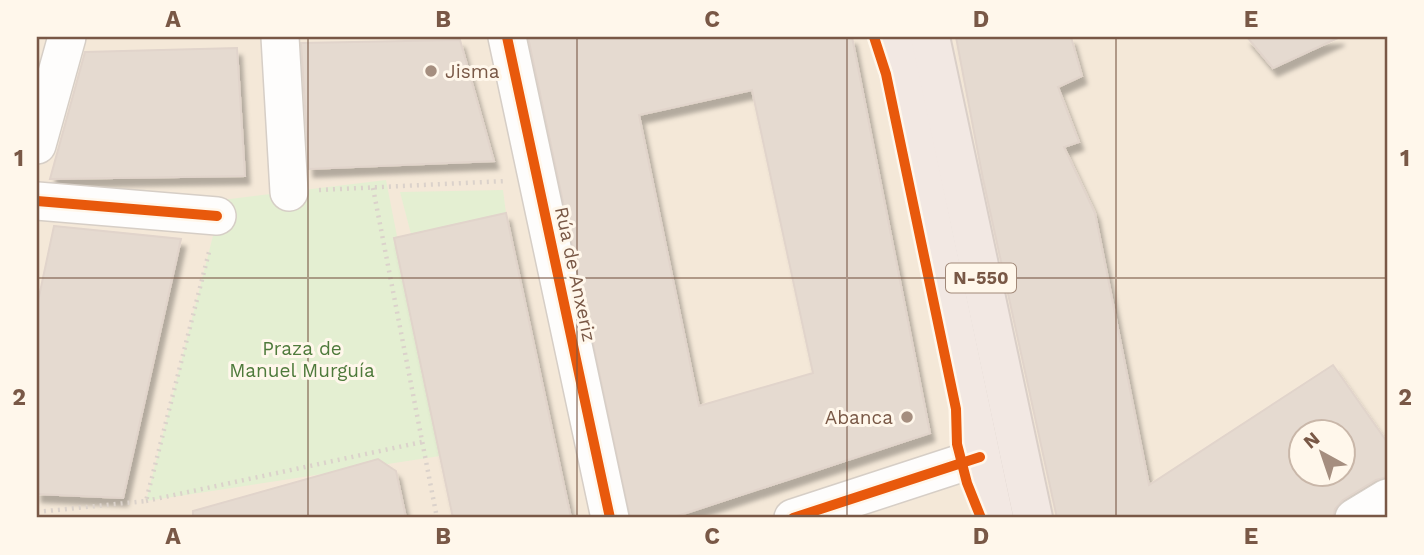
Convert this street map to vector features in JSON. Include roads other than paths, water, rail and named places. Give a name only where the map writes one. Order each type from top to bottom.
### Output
[{"type":"highway","name":"N-550","points":[[892,37],[994,518]]},
{"type":"highway","name":"N-550","points":[[929,37],[1033,518]]},
{"type":"street","points":[[37,145],[67,37]]},
{"type":"street","points":[[280,37],[289,192]]},
{"type":"street","name":"Rúa de Anxeriz","points":[[507,37],[610,518]]},
{"type":"street","points":[[37,201],[217,216]]},
{"type":"street","points":[[793,518],[980,457]]},
{"type":"street","points":[[1354,518],[1387,498]]},
{"type":"place","name":"Jisma","points":[[431,71]]},
{"type":"place","name":"Abanca","points":[[907,417]]},
{"type":"park label","name":"Praza de Manuel Murguía","points":[[302,359]]}]
